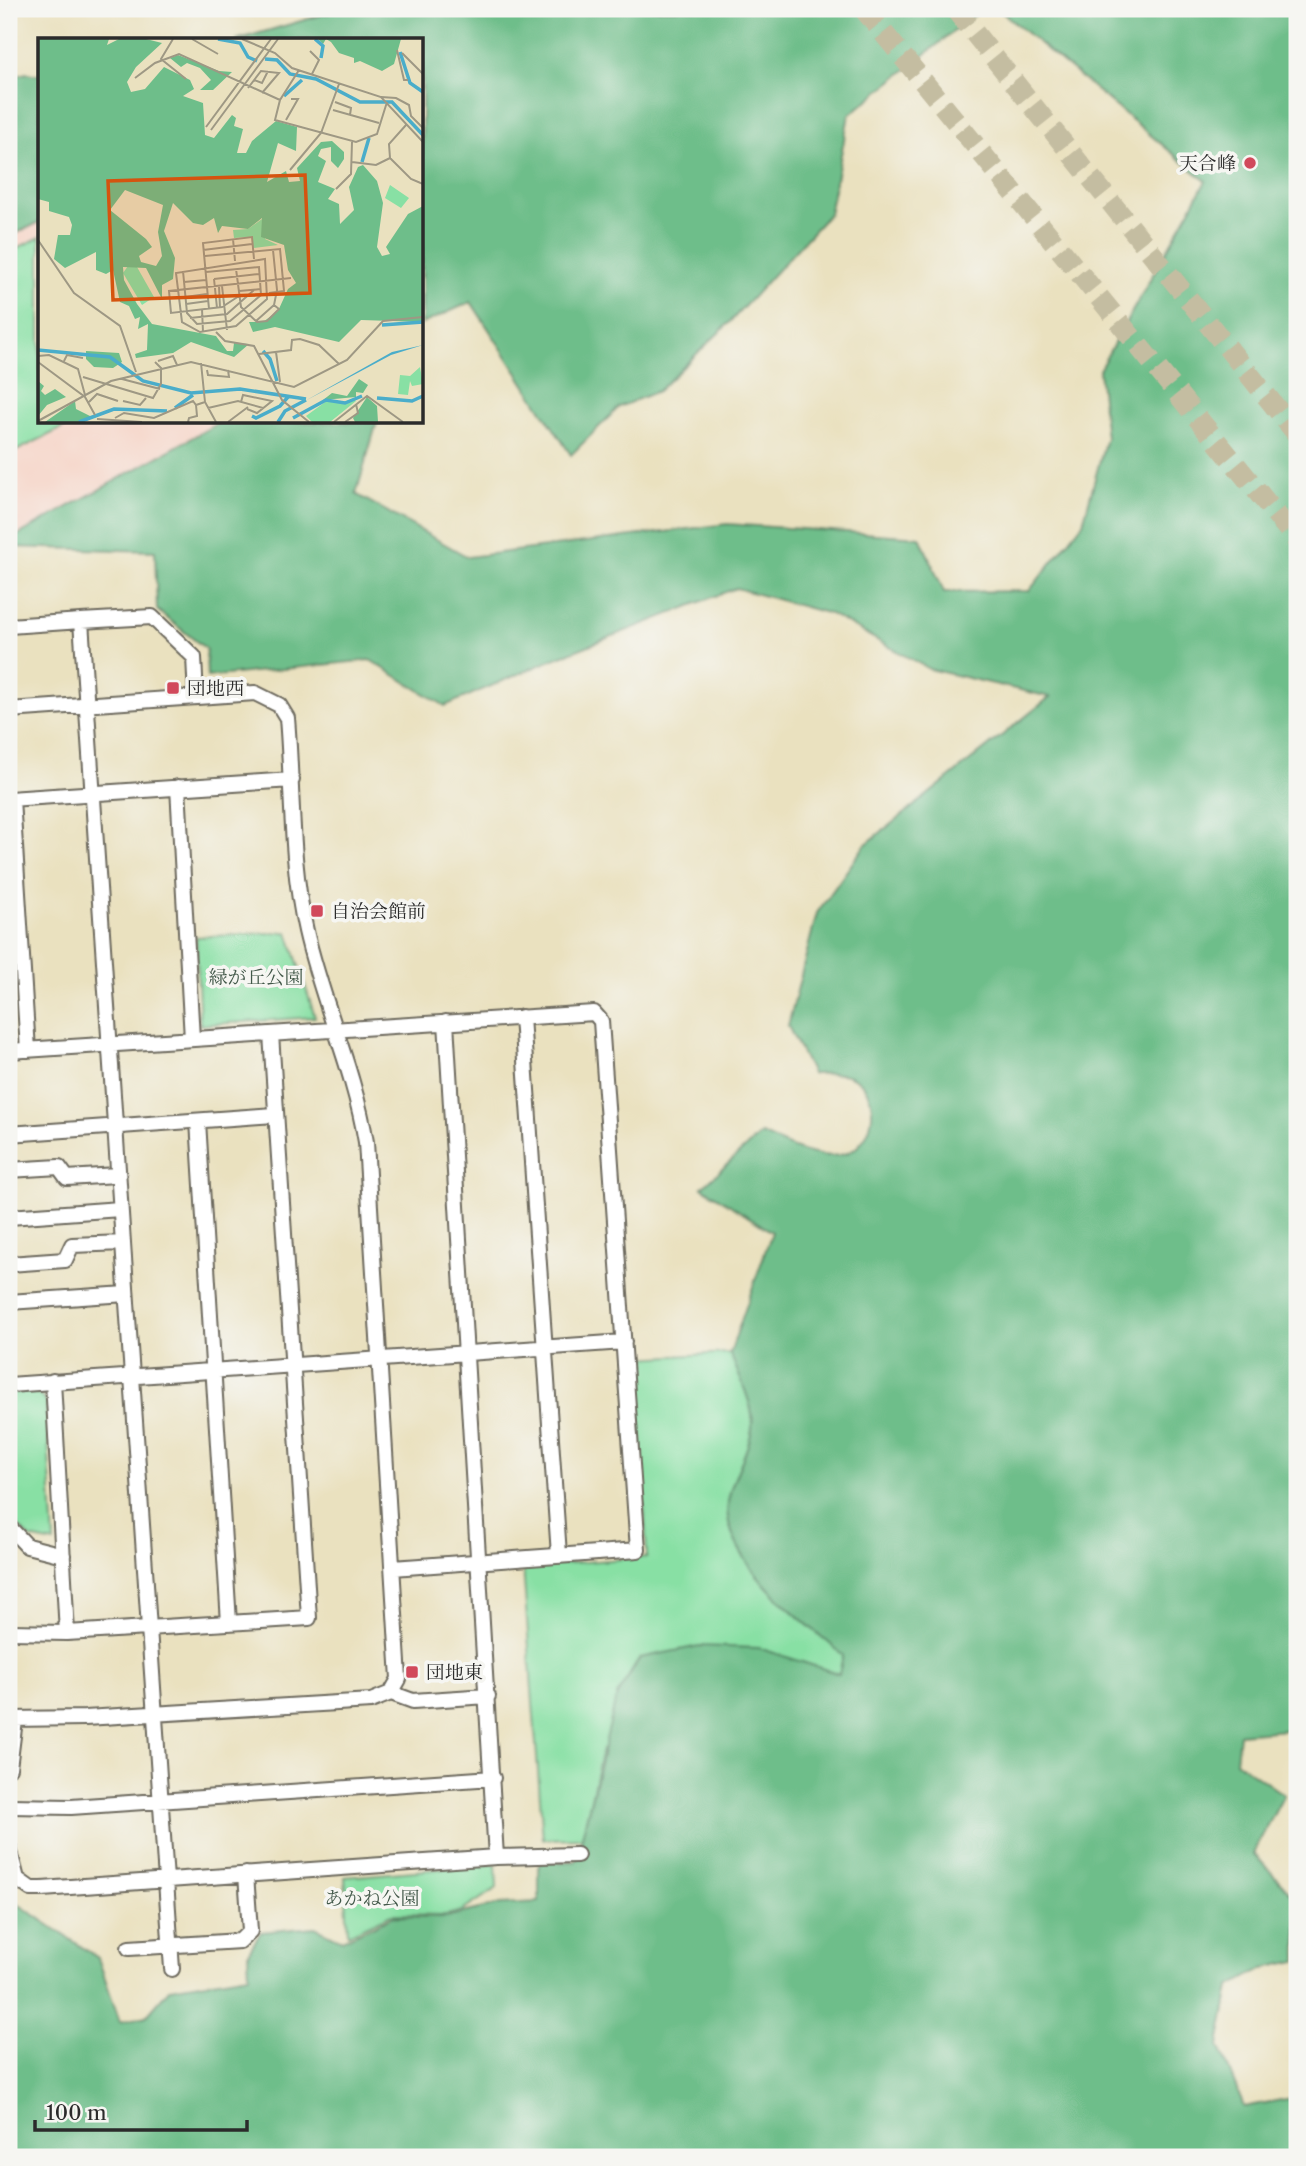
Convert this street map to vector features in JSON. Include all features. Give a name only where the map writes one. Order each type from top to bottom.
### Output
[{"type":"street","points":[[9,626],[152,617],[194,657],[196,697]]},
{"type":"street","points":[[81,621],[172,1969]]},
{"type":"street","points":[[9,710],[255,693],[279,705],[287,718],[298,885],[304,919],[334,1029],[353,1084],[366,1142],[399,1679],[391,1693],[371,1701],[12,1719],[9,1768]]},
{"type":"street","points":[[28,1050],[10,799],[292,780]]},
{"type":"street","points":[[178,787],[192,1039]]},
{"type":"street","points":[[9,1051],[594,1013],[601,1021],[638,1550],[393,1567]]},
{"type":"street","points":[[522,1017],[559,1555]]},
{"type":"street","points":[[446,1022],[496,1857]]},
{"type":"street","points":[[9,1632],[67,1633],[309,1618],[271,1034]]},
{"type":"street","points":[[9,1134],[275,1115]]},
{"type":"street","points":[[198,1121],[229,1623]]},
{"type":"street","points":[[9,1170],[59,1167],[67,1178],[117,1175]]},
{"type":"street","points":[[9,1217],[120,1209]]},
{"type":"street","points":[[9,1264],[65,1260],[72,1245],[123,1243]]},
{"type":"street","points":[[9,1302],[126,1294]]},
{"type":"street","points":[[9,1384],[624,1342]]},
{"type":"street","points":[[53,1381],[67,1633]]},
{"type":"street","points":[[9,1527],[27,1546],[63,1555]]},
{"type":"street","points":[[391,1693],[413,1701],[488,1696]]},
{"type":"street","points":[[9,1806],[71,1807],[159,1799],[493,1779]]},
{"type":"street","points":[[9,1848],[17,1879],[31,1889],[496,1857],[577,1855]]},
{"type":"street","points":[[130,1948],[240,1941],[250,1931],[246,1874]]},
{"type":"shaded area","points":[[38,223],[38,424],[216,424],[9,540],[9,237]]},
{"type":"green space","points":[[342,9],[982,9],[849,115],[829,214],[730,322],[658,391],[619,407],[571,455],[471,302],[424,323],[424,38],[243,38]]},
{"type":"green space","points":[[998,9],[1297,9],[1297,1729],[1239,1734],[1236,1761],[1284,1795],[1253,1853],[1297,1900],[1297,1961],[1264,1968],[1230,1987],[1219,2045],[1244,2107],[1297,2097],[1297,2157],[9,2157],[9,1898],[98,1958],[120,2022],[146,2016],[170,1988],[249,1975],[248,1953],[261,1932],[315,1927],[342,1940],[394,1916],[446,1917],[501,1904],[539,1902],[539,1863],[576,1861],[617,1695],[640,1658],[699,1646],[759,1648],[839,1674],[843,1655],[791,1611],[758,1576],[734,1538],[728,1517],[730,1491],[750,1440],[752,1427],[748,1399],[730,1353],[772,1232],[702,1187],[761,1134],[799,1150],[829,1156],[852,1150],[862,1142],[872,1119],[872,1106],[861,1083],[850,1076],[812,1074],[788,1026],[817,913],[865,845],[1050,697],[929,669],[830,614],[736,588],[551,660],[445,706],[370,660],[207,677],[206,649],[157,610],[155,551],[9,547],[9,540],[216,424],[376,424],[356,494],[468,557],[727,524],[920,537],[944,592],[1029,591],[1083,523],[1106,438],[1099,370],[1206,181]]},
{"type":"green space","points":[[27,73],[38,75],[38,223],[9,237],[9,77]]},
{"type":"green space","points":[[38,238],[38,424],[71,424],[14,452],[9,445],[9,252]]},
{"type":"green space","name":"緑が丘公園","points":[[288,932],[315,1017],[200,1025],[196,937]]},
{"type":"green space","points":[[730,1353],[746,1391],[752,1414],[750,1440],[730,1491],[728,1504],[728,1517],[734,1538],[744,1557],[774,1594],[844,1655],[839,1674],[758,1648],[602,1749],[582,1838],[543,1839],[523,1567],[647,1557],[636,1358]]},
{"type":"green space","points":[[34,1391],[46,1401],[54,1543],[30,1538],[9,1517],[9,1393]]},
{"type":"green space","name":"あかね公園","points":[[496,1864],[497,1888],[462,1911],[446,1915],[392,1914],[348,1934],[345,1877]]},
{"type":"tunnel","points":[[864,9],[1297,540]]},
{"type":"tunnel","points":[[955,9],[1297,434]]},
{"type":"place","name":"天合峰","points":[[1250,163]]},
{"type":"place","name":"団地西","points":[[173,688]]},
{"type":"place","name":"自治会館前","points":[[317,911]]},
{"type":"place","name":"団地東","points":[[412,1672]]}]
